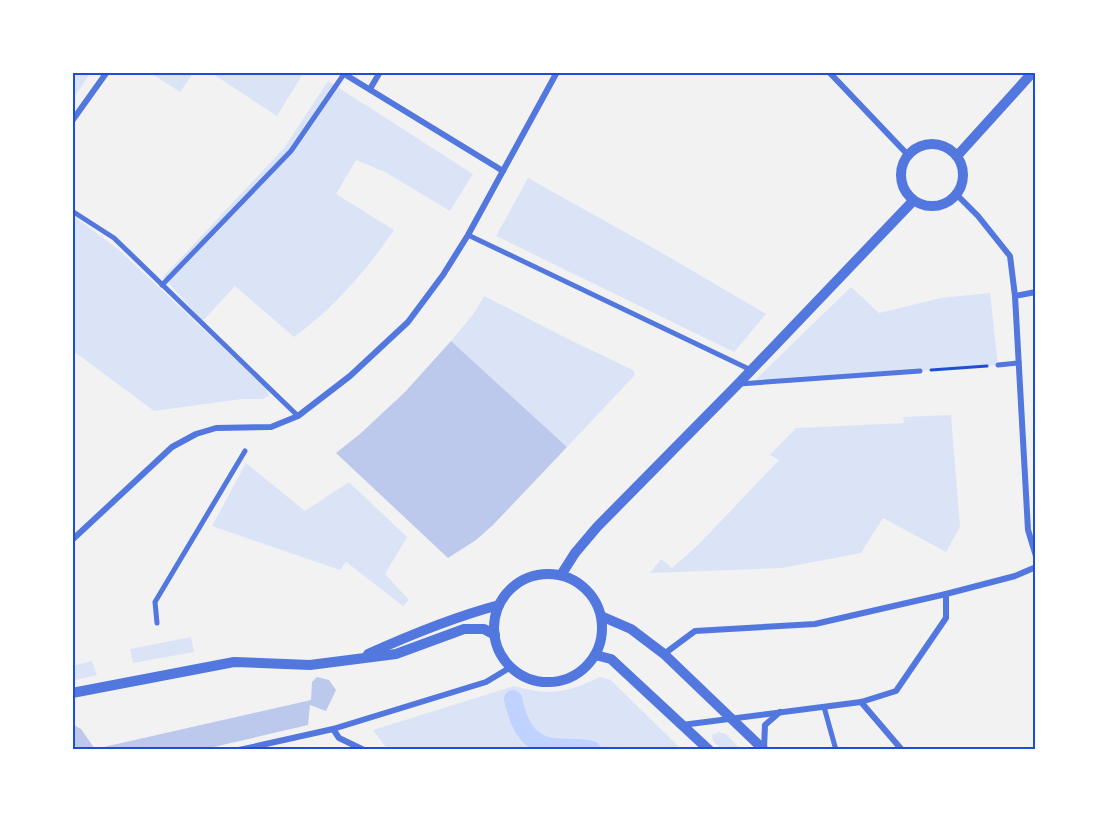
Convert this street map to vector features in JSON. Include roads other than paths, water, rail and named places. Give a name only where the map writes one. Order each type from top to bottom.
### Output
[{"type":"street","points":[[72,122],[107,72]]},
{"type":"street","points":[[370,89],[380,72]]},
{"type":"street","points":[[72,540],[172,447],[196,434],[216,428],[271,427],[298,416],[350,376],[408,322],[443,275],[468,235],[557,72]]},
{"type":"street","points":[[830,72],[908,155]]},
{"type":"street","points":[[835,78],[841,72]]},
{"type":"street","points":[[957,156],[1034,72]]},
{"type":"street","points":[[162,285],[291,151],[342,73],[504,171]]},
{"type":"street","points":[[933,144],[946,147],[957,156],[964,175],[962,186],[957,195],[948,203],[936,207],[924,206],[914,201],[905,191],[901,179],[902,166],[908,155],[919,147],[933,144]]},
{"type":"street","points":[[957,195],[978,216],[1010,256],[1016,296],[1028,530],[1036,556]]},
{"type":"street","points":[[561,576],[575,553],[597,527],[914,201]]},
{"type":"street","points":[[72,210],[114,238],[298,416]]},
{"type":"street","points":[[468,235],[751,370]]},
{"type":"street","points":[[1016,296],[1036,292]]},
{"type":"street","points":[[998,365],[1019,363]]},
{"type":"street","points":[[738,384],[920,371]]},
{"type":"street","points":[[157,622],[155,602],[245,451]]},
{"type":"street","points":[[664,654],[695,631],[814,624],[946,594],[1015,576],[1036,567]]},
{"type":"street","points":[[546,574],[561,576],[575,581],[587,590],[596,602],[601,616],[601,641],[595,656],[571,677],[553,681],[531,678],[511,667],[500,652],[495,634],[495,620],[499,605],[507,592],[532,576],[546,574]]},
{"type":"street","points":[[682,725],[861,702],[896,691],[946,618],[946,594]]},
{"type":"street","points":[[356,659],[398,640],[499,605]]},
{"type":"street","points":[[601,616],[632,630],[664,654],[764,750]]},
{"type":"street","points":[[72,693],[234,662],[310,665],[396,654],[464,629],[484,629],[495,634]]},
{"type":"street","points":[[595,656],[611,659],[709,750]]},
{"type":"street","points":[[239,750],[333,729],[486,682],[511,667]]},
{"type":"street","points":[[861,702],[902,750]]},
{"type":"street","points":[[824,707],[836,750]]},
{"type":"street","points":[[764,750],[765,725],[780,712]]},
{"type":"street","points":[[333,729],[339,738],[364,750]]},
{"type":"waterway","points":[[513,699],[521,723],[536,741],[553,747],[592,750]]}]
